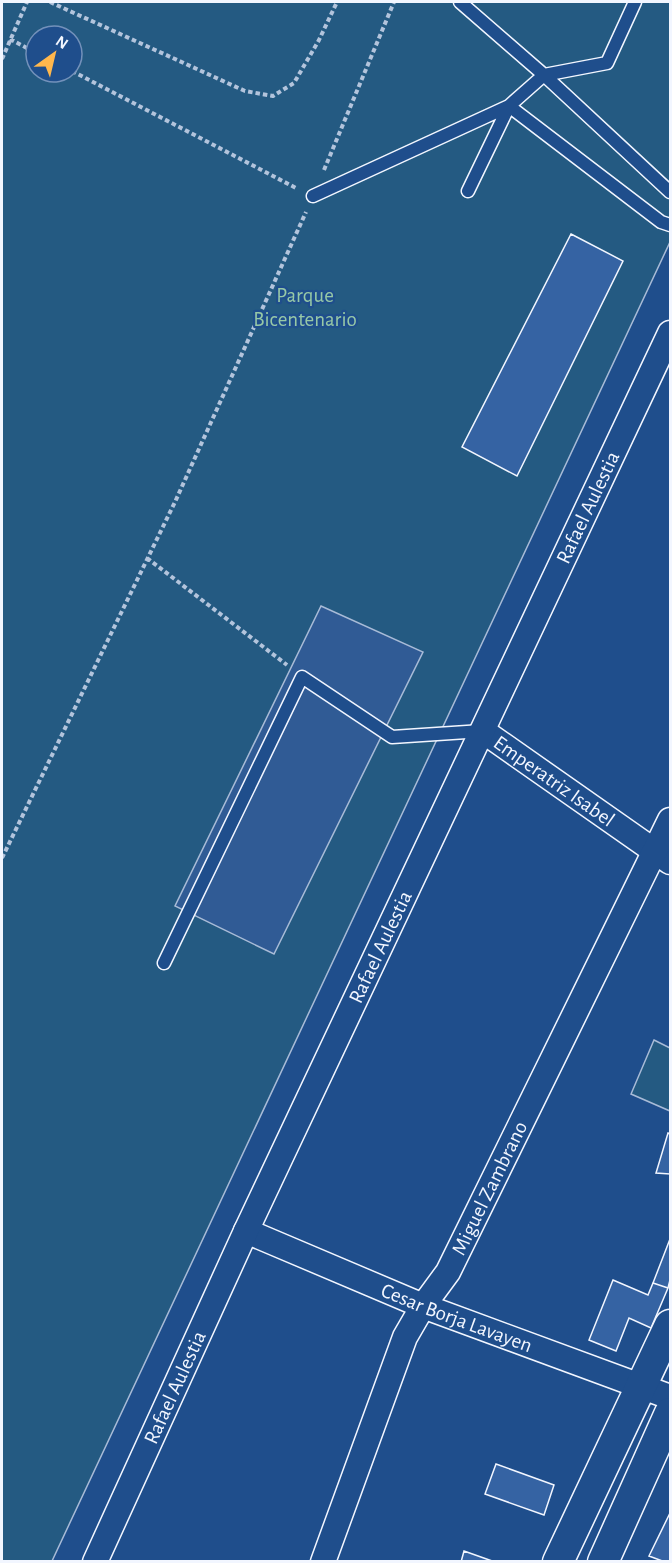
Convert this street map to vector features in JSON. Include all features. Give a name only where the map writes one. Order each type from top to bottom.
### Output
[{"type":"street","name":"Rafael Aulestia","points":[[95,1562],[246,1231],[670,333]]},
{"type":"street","name":"Emperatriz Isabel","points":[[483,731],[663,857]]},
{"type":"street","name":"Miguel Zambrano","points":[[324,1562],[405,1337],[423,1306],[448,1272],[663,857],[670,820]]},
{"type":"street","name":"Cesar Borja Lavayen","points":[[246,1231],[423,1306],[670,1397]]},
{"type":"street","points":[[558,1562],[670,1325]]},
{"type":"street","points":[[603,1562],[670,1413]]},
{"type":"lane","points":[[460,2],[544,75],[670,192]]},
{"type":"lane","points":[[313,196],[509,106],[544,75],[607,63],[635,2]]},
{"type":"lane","points":[[468,191],[509,106]]},
{"type":"lane","points":[[509,106],[662,222],[670,225]]},
{"type":"lane","points":[[164,963],[302,677]]},
{"type":"lane","name":"Emperatriz Isabel","points":[[302,677],[392,737],[483,731]]},
{"type":"path","points":[[2,58],[27,2]]},
{"type":"path","points":[[50,2],[244,91],[273,96],[294,83],[319,40],[337,2]]},
{"type":"path","points":[[2,858],[175,502],[313,196],[394,2]]},
{"type":"path","points":[[10,39],[24,47]]},
{"type":"path","points":[[84,77],[313,196]]},
{"type":"path","points":[[147,558],[302,677]]},
{"type":"green space","name":"Parque Bicentenario","points":[[2,2],[670,2],[670,242],[52,1561],[2,1562]]},
{"type":"green space","points":[[654,1040],[670,1048],[670,1111],[631,1094]]},
{"type":"shaded area","points":[[321,606],[423,652],[274,954],[175,906]]},
{"type":"building","points":[[571,234],[623,261],[517,476],[462,447]]},
{"type":"building","points":[[668,1133],[670,1134],[670,1174],[656,1173]]},
{"type":"building","points":[[670,1239],[670,1280],[668,1288],[653,1283]]},
{"type":"building","points":[[613,1280],[648,1295],[653,1283],[668,1288],[651,1328],[629,1318],[616,1351],[589,1340]]},
{"type":"building","points":[[496,1464],[554,1485],[544,1515],[485,1494]]},
{"type":"building","points":[[670,1513],[670,1562],[665,1562],[649,1556]]},
{"type":"building","points":[[464,1551],[495,1562],[461,1562]]}]
